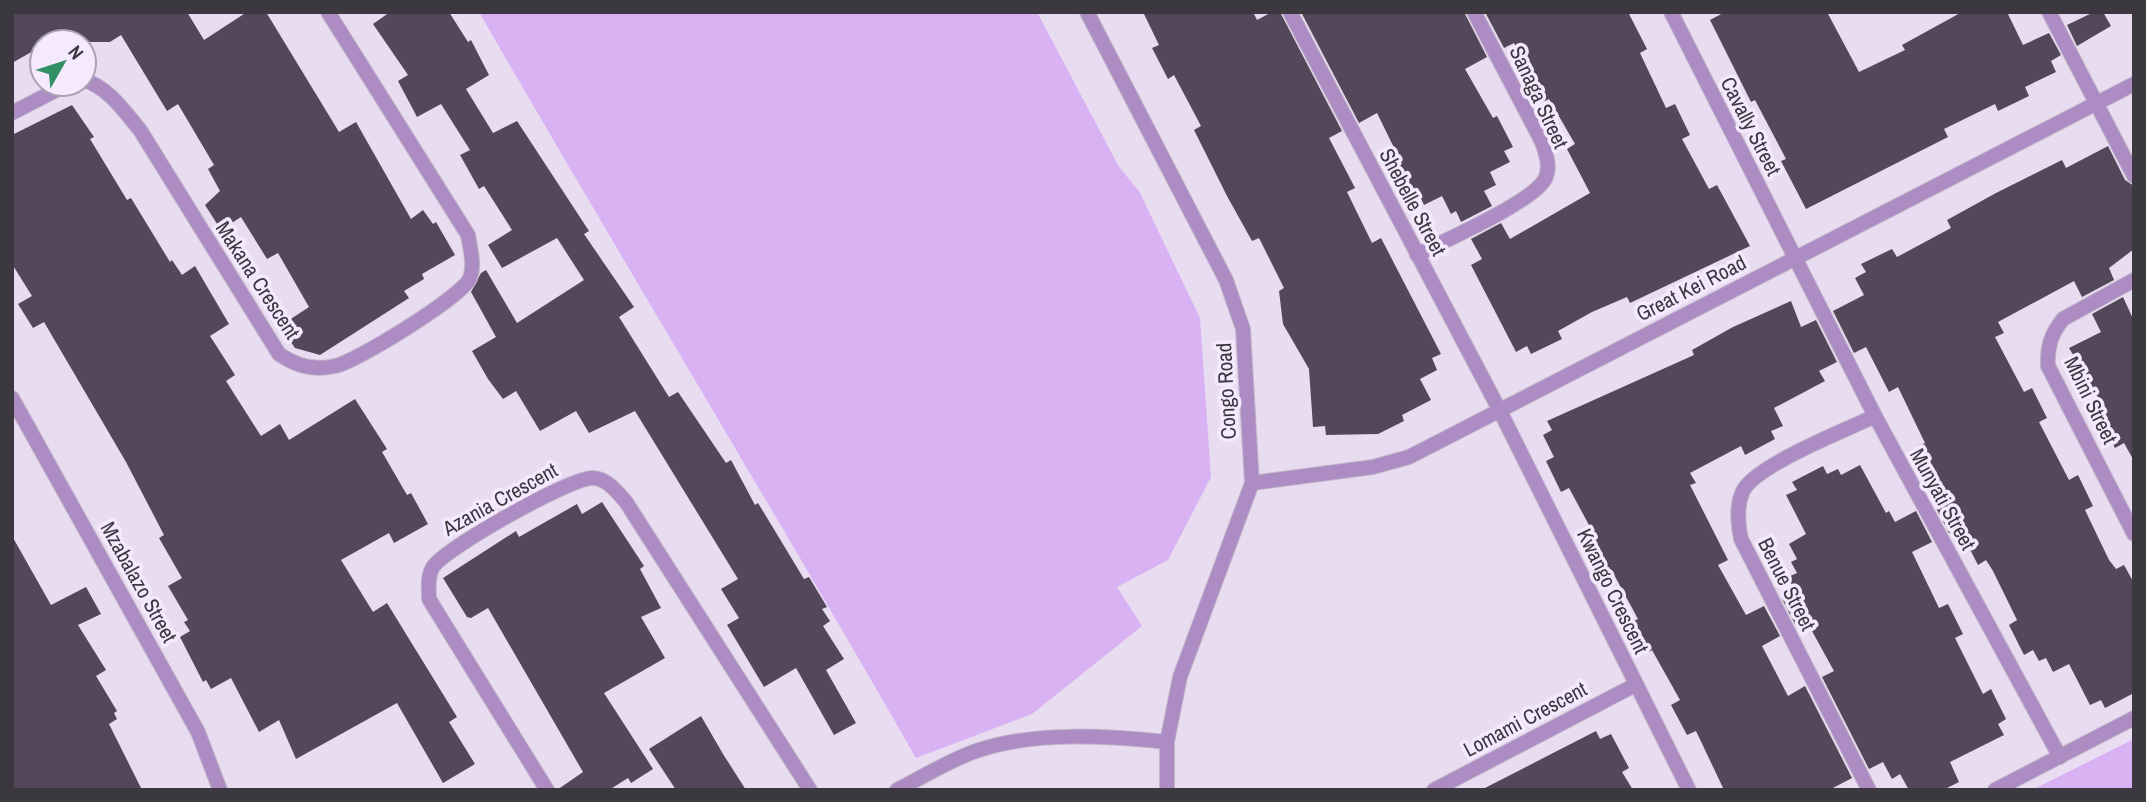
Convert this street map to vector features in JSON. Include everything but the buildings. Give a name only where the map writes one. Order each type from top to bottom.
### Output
[{"type":"street","name":"Makana Crescent","points":[[98,86],[116,101],[140,131],[279,354],[292,364],[310,368],[336,366],[375,346],[461,292],[471,277],[472,256],[468,235],[328,12]]},
{"type":"street","name":"Congo Road","points":[[1087,12],[1230,292],[1243,329],[1252,482],[1180,677],[1167,742],[1167,790]]},
{"type":"street","name":"Shebelle Street","points":[[1290,12],[1500,411]]},
{"type":"street","name":"Sanaga Street","points":[[1417,255],[1531,195],[1547,175],[1547,156],[1542,142],[1475,12]]},
{"type":"street","name":"Cavally Street","points":[[1671,12],[1794,259]]},
{"type":"street","points":[[2049,12],[2134,176]]},
{"type":"street","name":"Great Kei Road","points":[[1252,482],[1373,467],[1409,457],[2134,84]]},
{"type":"street","points":[[12,113],[41,98]]},
{"type":"street","name":"Munyati Street","points":[[1794,259],[1875,416],[2060,757]]},
{"type":"street","name":"Mbini Street","points":[[2134,280],[2063,319],[2054,330],[2047,353],[2048,366],[2134,534]]},
{"type":"street","name":"Mzabalazo Street","points":[[12,398],[198,732],[220,790]]},
{"type":"street","name":"Kwango Crescent","points":[[1500,411],[1689,790]]},
{"type":"street","name":"Benue Street","points":[[1869,790],[1741,539],[1738,520],[1742,492],[1760,472],[1875,416]]},
{"type":"street","name":"Azania Crescent","points":[[547,790],[429,599],[428,582],[432,568],[459,545],[570,482],[594,478],[610,484],[626,502],[810,790]]},
{"type":"street","name":"Lomami Crescent","points":[[1434,790],[1635,685]]},
{"type":"street","points":[[1995,790],[2134,718]]},
{"type":"street","points":[[897,790],[977,750],[1015,741],[1062,738],[1167,742]]},
{"type":"shaded area","points":[[479,12],[1037,12],[1119,167],[1139,191],[1200,318],[1211,477],[1168,560],[1117,587],[1142,626],[1032,714],[916,758]]},
{"type":"shaded area","points":[[2134,739],[2134,790],[2032,790]]}]
